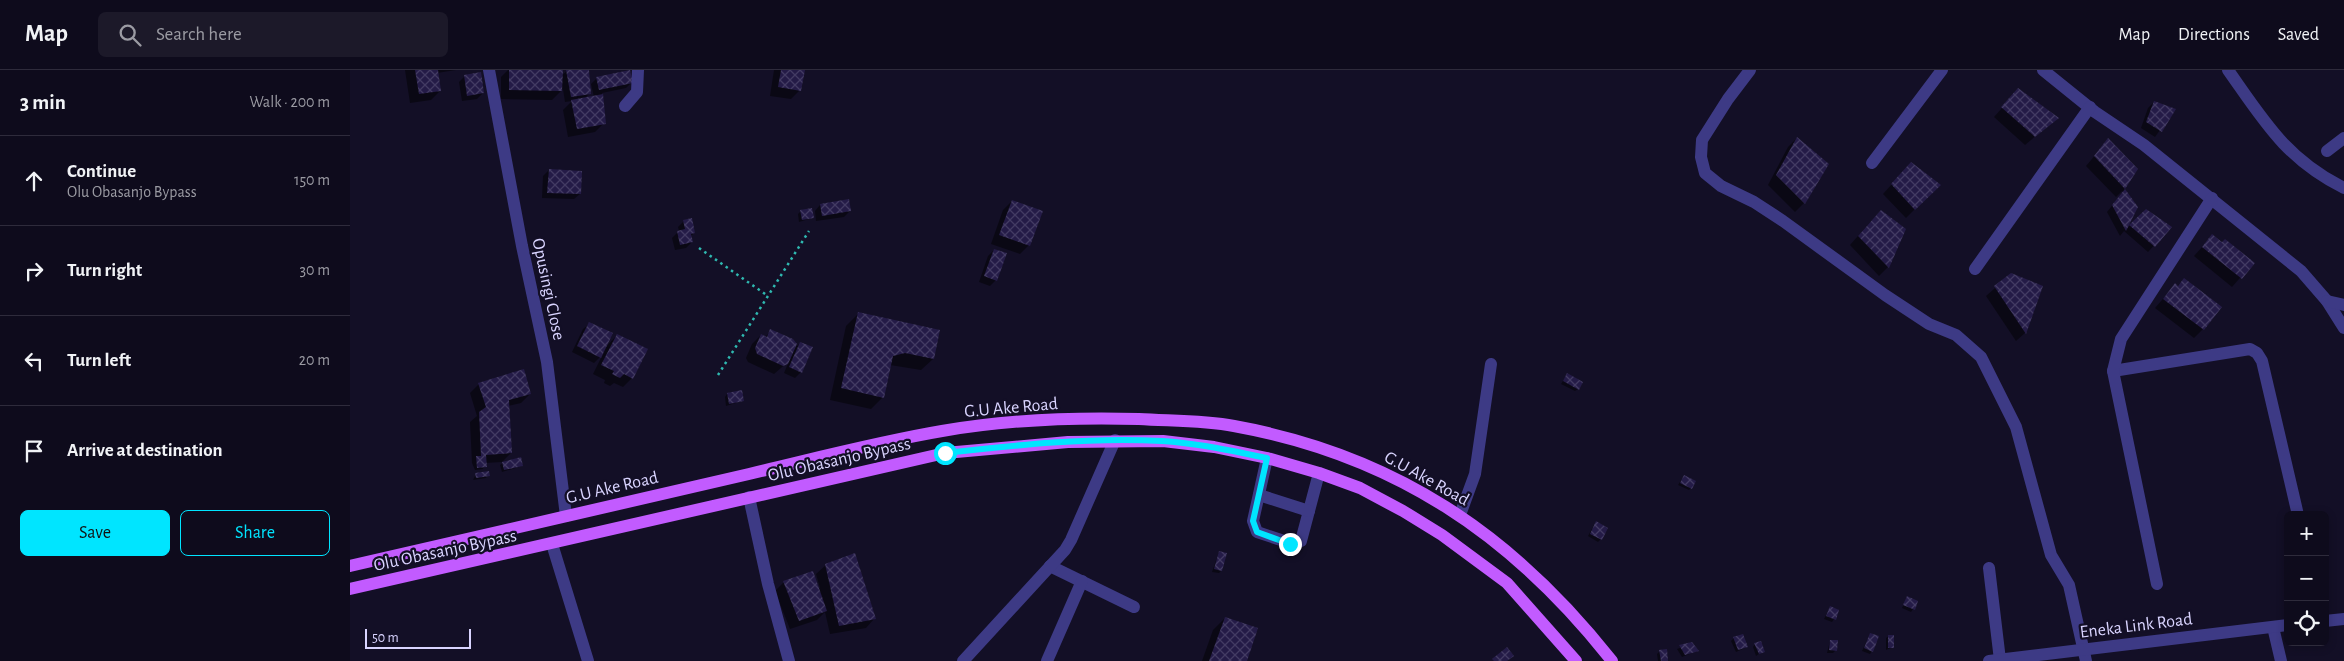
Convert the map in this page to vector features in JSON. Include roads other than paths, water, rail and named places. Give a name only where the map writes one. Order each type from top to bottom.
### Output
[{"type":"main road","name":"G.U Ake Road","points":[[350,566],[942,431],[1058,419],[1119,418],[1230,425],[1294,439],[1345,455],[1398,480],[1460,515],[1520,560],[1582,624],[1612,661]]},
{"type":"main road","name":"Olu Obasanjo Bypass","points":[[350,589],[945,453],[1068,442],[1114,440],[1163,441],[1214,447],[1267,458],[1319,473],[1360,488],[1403,511],[1478,560],[1507,583],[1576,661]]},
{"type":"street","name":"Opusingi Close","points":[[489,70],[522,246],[547,362],[566,516]]},
{"type":"street","points":[[625,106],[637,92],[638,70]]},
{"type":"street","points":[[1750,70],[1702,140],[1701,157],[1705,173],[1721,186],[1754,202],[1783,221],[1884,295],[1929,324],[1956,335],[1981,357],[2016,427],[2051,555],[2069,585],[2084,655]]},
{"type":"street","points":[[1872,163],[1942,70]]},
{"type":"street","points":[[2043,70],[2090,107],[2144,145],[2301,271],[2326,301],[2344,328]]},
{"type":"street","points":[[2228,70],[2288,150],[2308,168],[2344,188]]},
{"type":"street","points":[[1975,270],[2090,107]]},
{"type":"street","points":[[2327,151],[2344,138]]},
{"type":"street","points":[[2157,584],[2113,371],[2121,339],[2212,198]]},
{"type":"street","points":[[2326,301],[2344,305]]},
{"type":"street","points":[[2113,371],[2250,349],[2257,353],[2262,361],[2297,511]]},
{"type":"street","points":[[1460,515],[1475,474],[1492,364]]},
{"type":"street","points":[[963,661],[1050,566],[1071,540],[1114,440]]},
{"type":"street","points":[[1267,458],[1253,521],[1254,528],[1257,532],[1290,544],[1301,541],[1319,473]]},
{"type":"street","points":[[1258,495],[1309,511]]},
{"type":"street","points":[[749,497],[768,584],[789,661]]},
{"type":"street","points":[[552,544],[588,661]]},
{"type":"street","points":[[1050,566],[1134,607]]},
{"type":"street","points":[[1989,568],[1995,660]]},
{"type":"street","points":[[1047,661],[1082,581]]},
{"type":"street","points":[[2329,621],[2344,619]]},
{"type":"street","name":"Eneka Link Road","points":[[1995,660],[2084,655],[2284,626]]},
{"type":"street","points":[[2273,627],[2281,661]]}]
